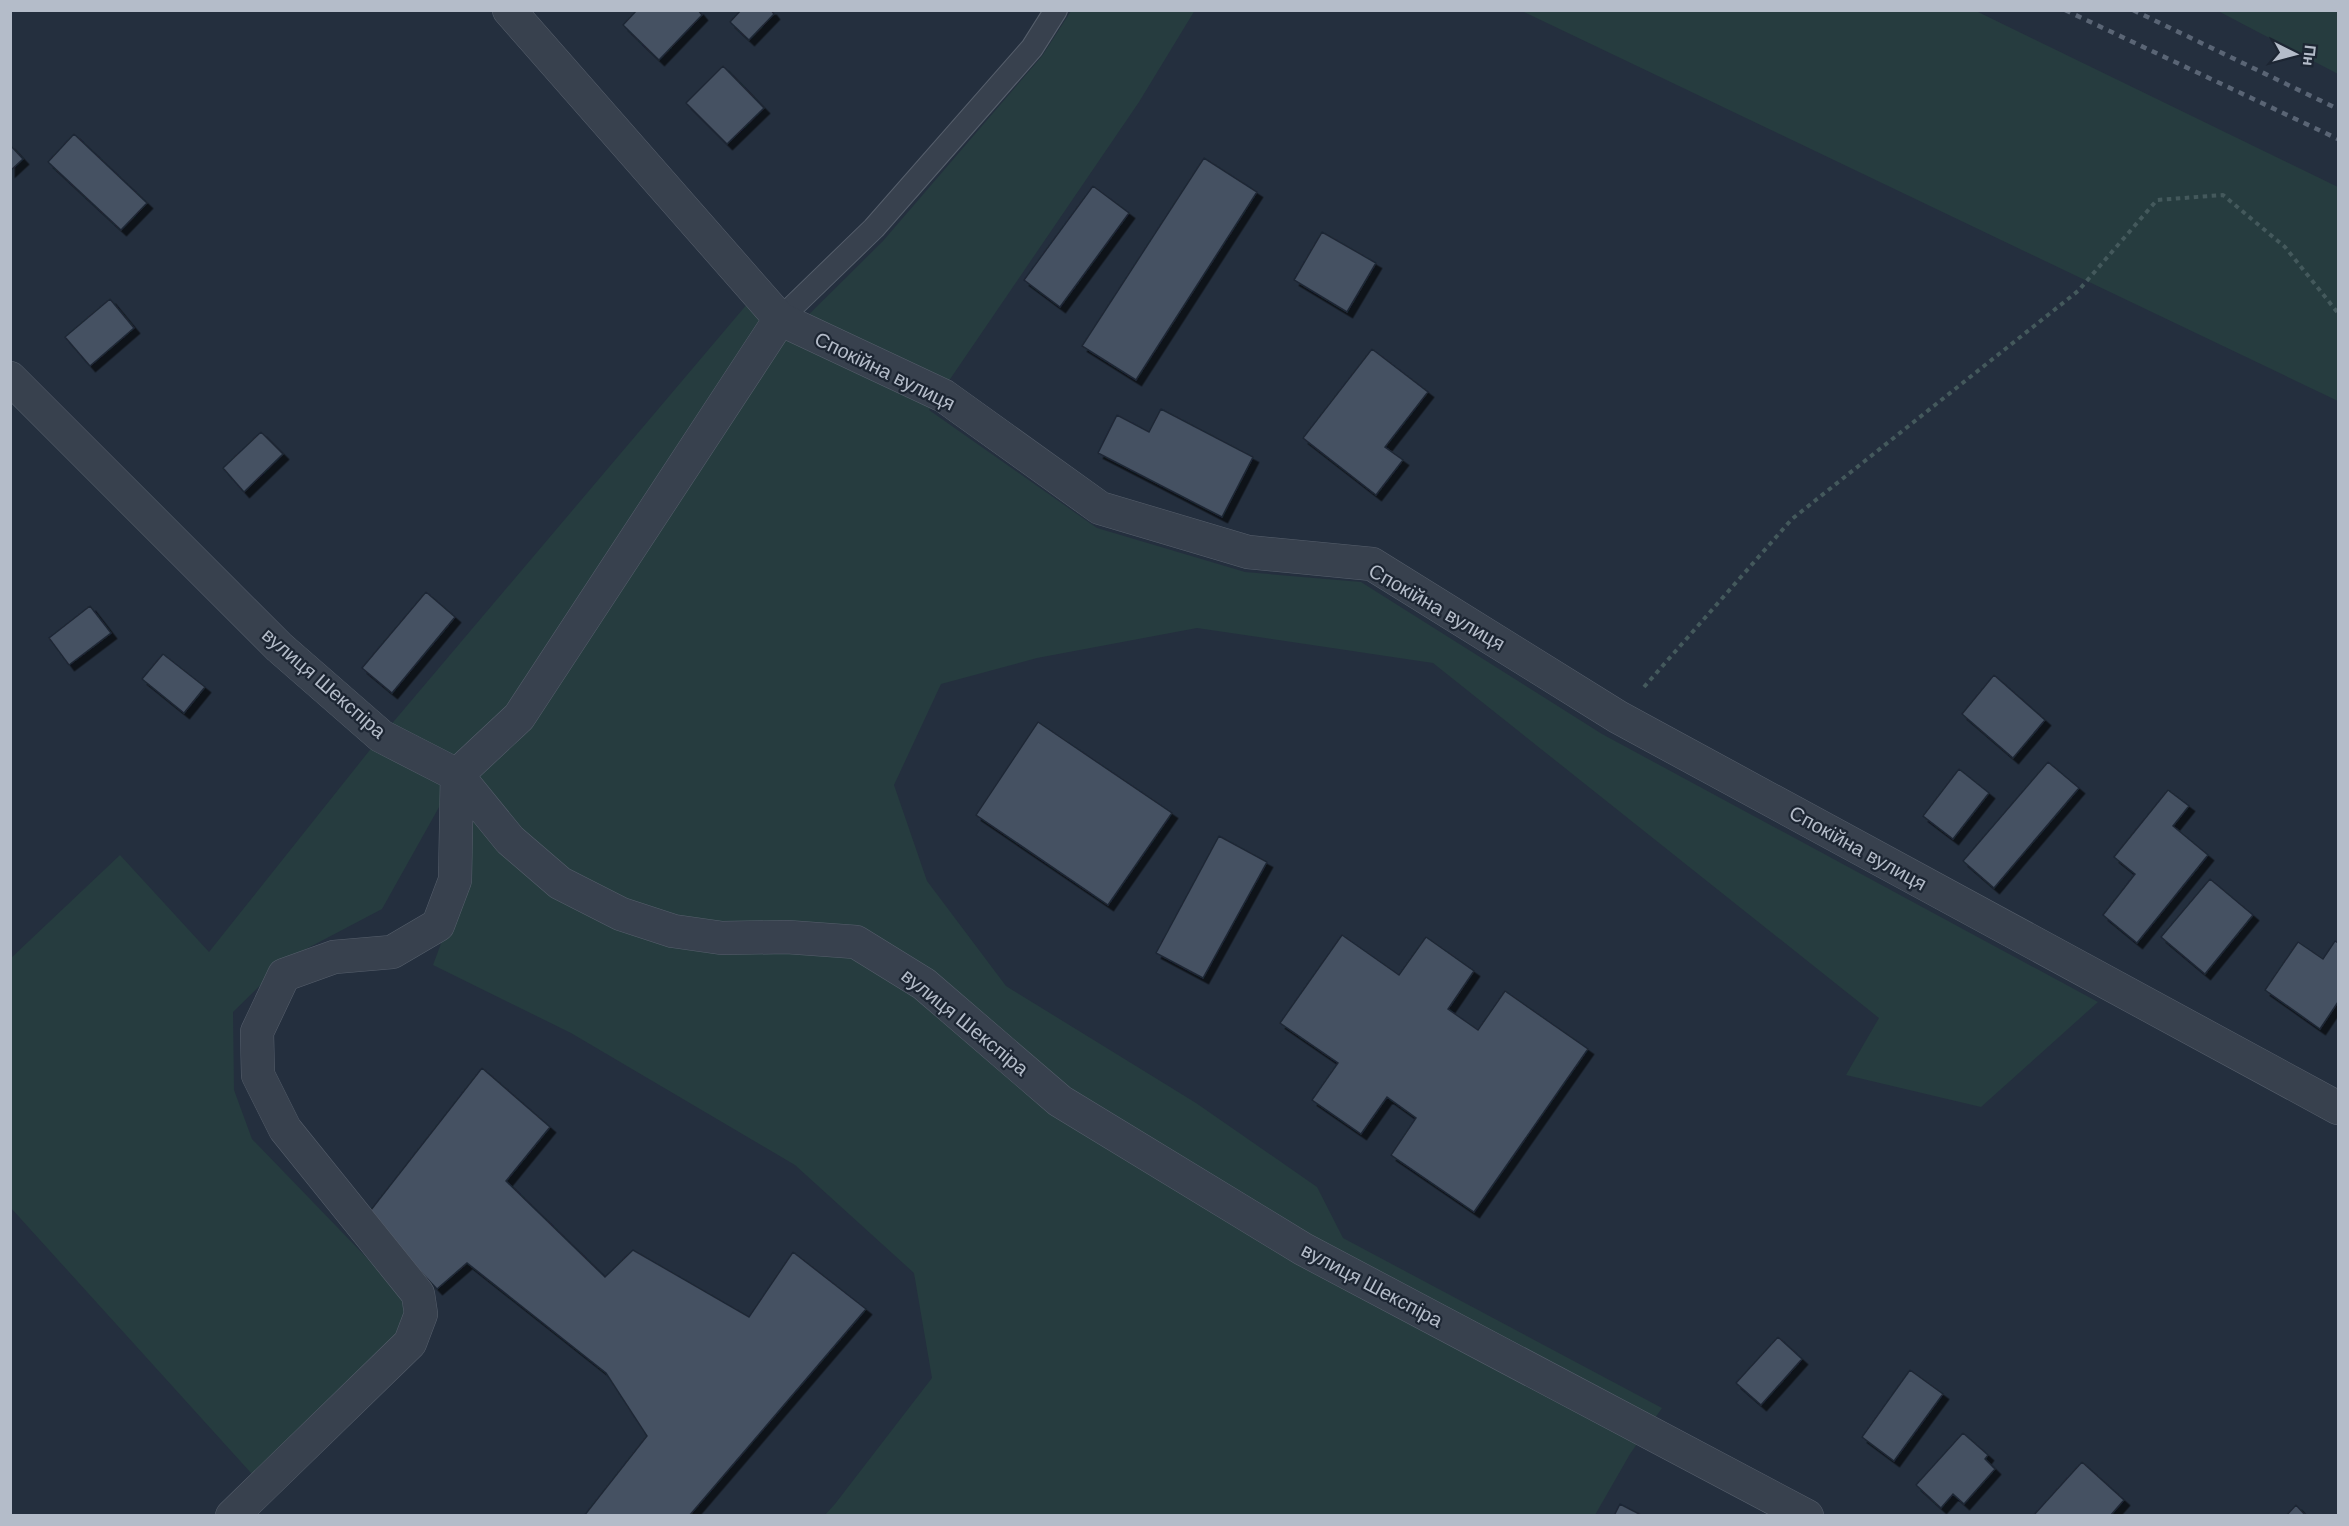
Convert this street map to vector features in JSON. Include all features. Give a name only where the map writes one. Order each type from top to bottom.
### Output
[{"type":"street","name":"Спокійна вулиця","points":[[509,10],[780,319],[944,396],[1100,508],[1248,552],[1372,564],[1618,717],[2338,1108]]},
{"type":"street","points":[[232,1515],[410,1343],[421,1314],[418,1294],[285,1129],[258,1075],[257,1032],[284,975],[334,957],[392,952],[438,925],[455,880],[457,775],[519,717],[780,319]]},
{"type":"street","name":"вулиця Шекспіра","points":[[13,386],[279,647],[381,736],[457,775],[510,840],[560,883],[621,914],[673,931],[722,938],[787,937],[856,942],[924,984],[1060,1101],[1303,1249],[1807,1515]]},
{"type":"lane","points":[[780,319],[874,228],[1032,48],[1056,10]]},
{"type":"path","points":[[1618,717],[1792,519],[2078,291],[2157,200],[2223,195],[2285,247],[2338,313]]},
{"type":"green space","points":[[1195,10],[1139,102],[929,410],[1097,528],[1245,572],[1361,582],[1602,734],[2098,1002],[1981,1107],[1846,1075],[1879,1018],[1433,663],[1197,628],[1037,658],[941,684],[894,785],[927,881],[1006,986],[1196,1103],[1317,1187],[1343,1238],[1662,1408],[1630,1454],[1595,1515],[824,1516],[932,1378],[914,1273],[795,1165],[571,1033],[433,965],[464,882],[478,779],[529,725],[782,341],[883,241],[1042,56],[1071,11]]},
{"type":"green space","points":[[1522,11],[1976,11],[2338,187],[2338,401]]},
{"type":"green space","points":[[2218,11],[2338,11],[2338,74]]},
{"type":"green space","points":[[748,303],[765,321],[510,709],[453,761],[389,727]]},
{"type":"green space","points":[[381,736],[457,775],[382,909],[287,959],[233,1012],[234,1090],[252,1139],[421,1314],[262,1485],[11,1208],[10,959],[120,855],[209,952]]},
{"type":"building","points":[[637,10],[698,10],[702,15],[659,60],[623,25]]},
{"type":"building","points":[[741,10],[771,10],[774,14],[749,40],[730,22]]},
{"type":"building","points":[[723,66],[764,108],[727,144],[686,103]]},
{"type":"building","points":[[74,134],[147,203],[121,230],[48,162]]},
{"type":"building","points":[[10,145],[23,159],[10,171]]},
{"type":"building","points":[[1204,158],[1257,192],[1136,380],[1082,346]]},
{"type":"building","points":[[1093,186],[1129,213],[1060,307],[1024,280]]},
{"type":"building","points":[[1322,232],[1376,263],[1347,312],[1294,280]]},
{"type":"building","points":[[110,299],[134,328],[90,366],[65,337]]},
{"type":"building","points":[[1372,349],[1428,392],[1385,447],[1403,460],[1376,495],[1303,438]]},
{"type":"building","points":[[1161,409],[1253,457],[1222,517],[1098,453],[1117,415],[1149,432]]},
{"type":"building","points":[[261,432],[283,454],[244,492],[223,468]]},
{"type":"building","points":[[426,592],[455,617],[392,693],[362,668]]},
{"type":"building","points":[[90,606],[111,633],[69,665],[49,638]]},
{"type":"building","points":[[163,654],[205,687],[184,713],[142,679]]},
{"type":"building","points":[[1994,675],[2045,720],[2013,758],[1962,714]]},
{"type":"building","points":[[1038,722],[1172,813],[1108,905],[976,815]]},
{"type":"building","points":[[2048,762],[2079,788],[1994,888],[1963,861]]},
{"type":"building","points":[[1959,769],[1989,793],[1953,839],[1923,816]]},
{"type":"building","points":[[2168,790],[2189,806],[2173,826],[2208,855],[2137,943],[2103,915],[2135,874],[2114,857]]},
{"type":"building","points":[[1219,836],[1267,862],[1203,978],[1156,953]]},
{"type":"building","points":[[2210,879],[2253,915],[2205,974],[2161,937]]},
{"type":"building","points":[[1342,935],[1399,975],[1426,937],[1474,971],[1448,1009],[1478,1030],[1505,991],[1588,1049],[1474,1212],[1391,1155],[1416,1118],[1387,1097],[1361,1134],[1312,1100],[1338,1063],[1280,1023]]},
{"type":"building","points":[[2335,941],[2338,943],[2338,1002],[2320,1029],[2265,990],[2298,942],[2323,959]]},
{"type":"building","points":[[482,1068],[550,1127],[506,1181],[605,1277],[633,1250],[749,1317],[793,1252],[866,1309],[689,1516],[584,1516],[647,1436],[606,1373],[467,1263],[437,1289],[367,1215]]},
{"type":"building","points":[[1778,1337],[1802,1359],[1761,1405],[1736,1383]]},
{"type":"building","points":[[1910,1370],[1943,1394],[1894,1461],[1862,1437]]},
{"type":"building","points":[[1963,1433],[1988,1455],[1985,1459],[1995,1469],[1964,1504],[1953,1494],[1941,1508],[1916,1485]]},
{"type":"building","points":[[2082,1462],[2124,1500],[2110,1516],[2033,1516]]},
{"type":"building","points":[[1620,1504],[1643,1516],[1614,1516]]},
{"type":"building","points":[[2296,1505],[2306,1516],[2286,1516]]},
{"type":"railway","points":[[2065,10],[2338,139]]},
{"type":"railway","points":[[2133,10],[2338,109]]}]
